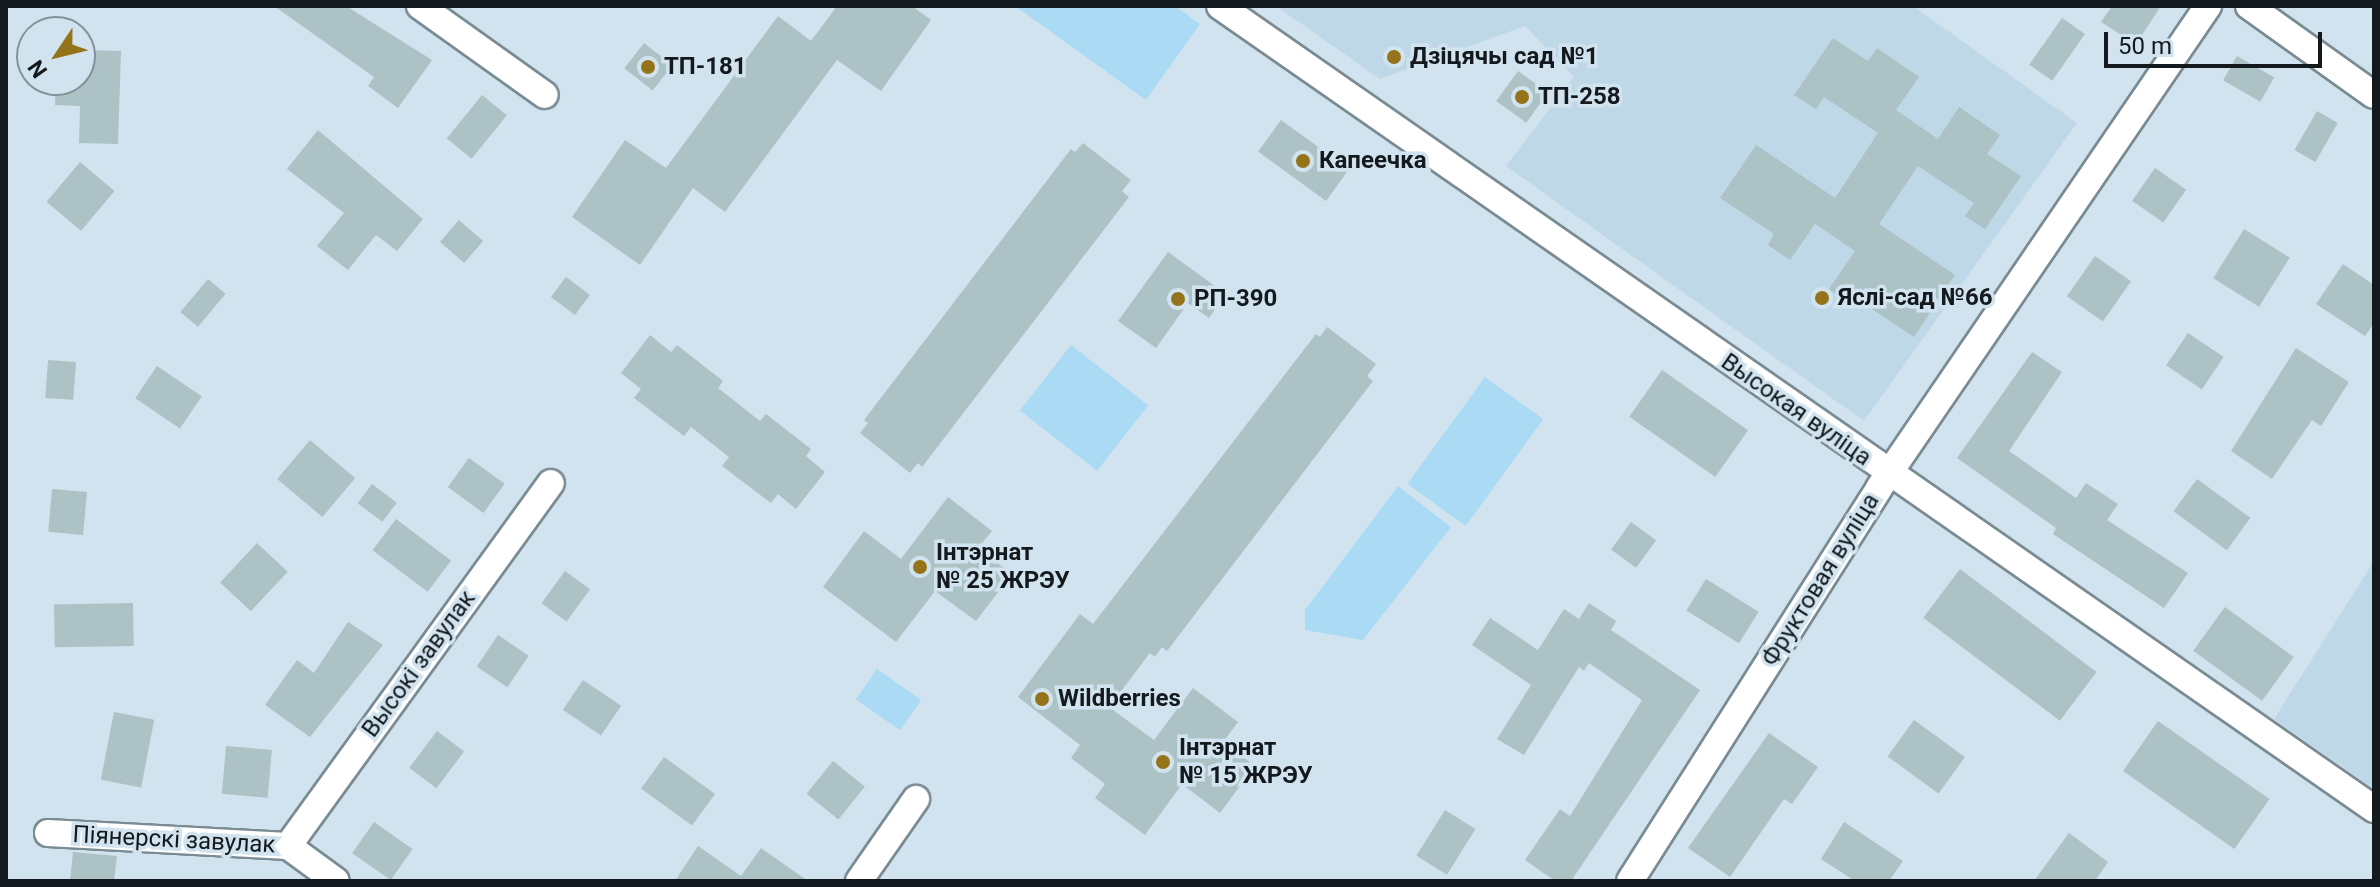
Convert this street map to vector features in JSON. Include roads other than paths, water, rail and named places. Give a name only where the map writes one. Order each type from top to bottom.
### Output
[{"type":"street","points":[[420,6],[545,95]]},
{"type":"street","name":"Высокая вуліца","points":[[1220,6],[2374,809]]},
{"type":"street","name":"Фруктовая вуліца","points":[[1630,881],[1889,474],[2208,6]]},
{"type":"street","points":[[2249,6],[2374,95]]},
{"type":"street","name":"Высокі завулак","points":[[288,846],[551,483]]},
{"type":"street","points":[[859,881],[916,799]]},
{"type":"street","name":"Піянерскі завулак","points":[[48,833],[288,846],[336,881]]},
{"type":"place","name":"Дзіцячы сад №1","points":[[1394,57]]},
{"type":"place","name":"ТП-181","points":[[648,67]]},
{"type":"place","name":"ТП-258","points":[[1522,97]]},
{"type":"place","name":"Капеечка","points":[[1303,161]]},
{"type":"place","name":"Яслі-сад №66","points":[[1822,298]]},
{"type":"place","name":"РП-390","points":[[1178,299]]},
{"type":"place","name":"Інтэрнат № 25 ЖРЭУ","points":[[920,567]]},
{"type":"place","name":"Wildberries","points":[[1042,699]]},
{"type":"place","name":"Інтэрнат № 15 ЖРЭУ","points":[[1163,762]]}]
